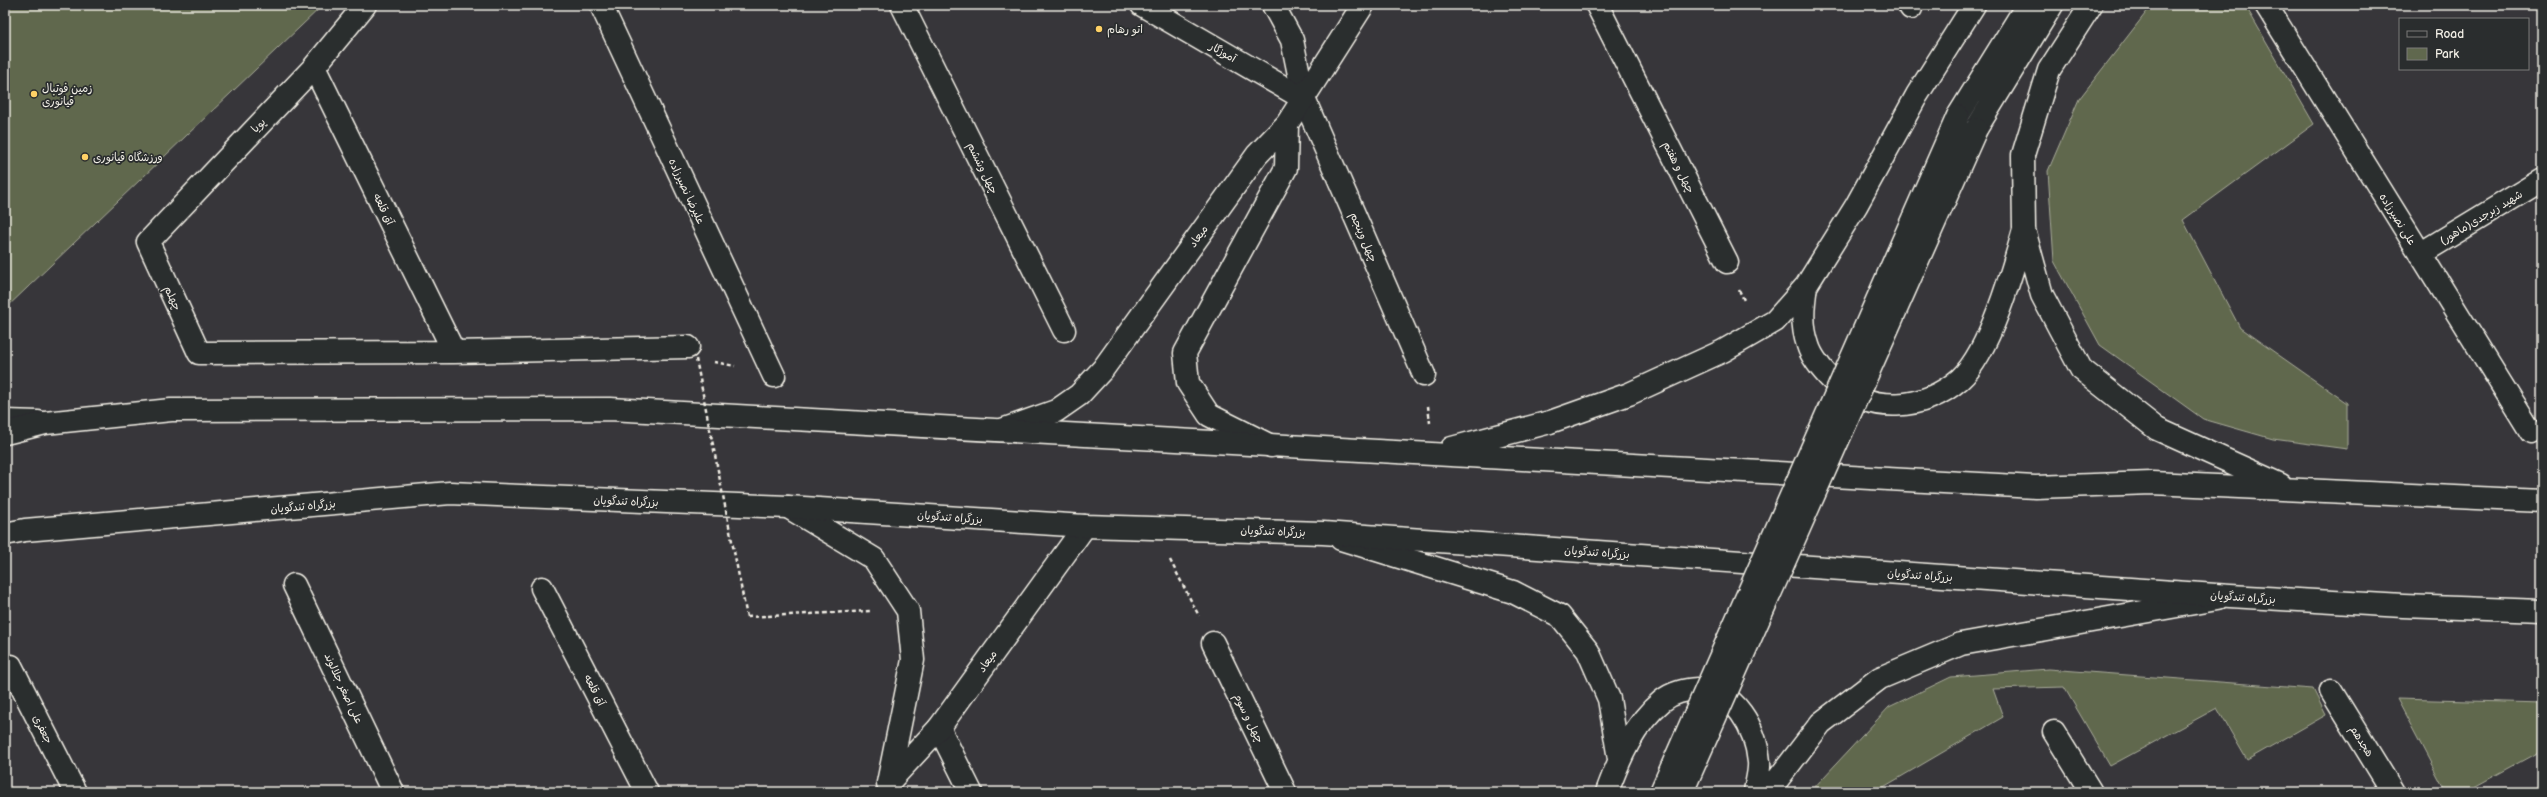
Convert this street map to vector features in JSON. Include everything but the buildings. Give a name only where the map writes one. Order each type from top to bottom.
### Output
[{"type":"main road","name":"پویا","points":[[148,242],[314,66],[365,5]]},
{"type":"main road","name":"علیرضا نصیرزاده","points":[[601,5],[774,376]]},
{"type":"main road","name":"چهل وششم","points":[[902,5],[1064,330]]},
{"type":"main road","name":"آموزگار","points":[[1142,5],[1304,99]]},
{"type":"main road","name":"چهل وپنجم","points":[[1274,5],[1292,40],[1304,99],[1424,375]]},
{"type":"main road","name":"میعاد","points":[[1002,430],[1056,411],[1079,395],[1103,369],[1257,155],[1287,124],[1363,5]]},
{"type":"main road","name":"چهل و هفتم","points":[[1597,5],[1727,262]]},
{"type":"main road","points":[[1434,453],[1550,422],[1629,394],[1722,351],[1775,321],[1806,286],[1856,206],[1917,95],[1974,5]]},
{"type":"main road","points":[[1661,792],[1958,116],[2027,5]]},
{"type":"main road","points":[[1682,792],[1976,129],[2052,5]]},
{"type":"main road","points":[[2091,5],[2049,70],[2023,155],[2024,230],[2042,295],[2081,369],[2157,429],[2291,489]]},
{"type":"main road","name":"علی نصیرزاده","points":[[2266,5],[2531,432]]},
{"type":"main road","name":"آق قلعه","points":[[314,66],[454,352]]},
{"type":"main road","points":[[1272,446],[1209,415],[1188,383],[1185,353],[1286,168],[1287,124]]},
{"type":"main road","name":"شهید زبرجدی(ماهور)","points":[[2420,254],[2542,180]]},
{"type":"main road","points":[[1806,286],[1802,316],[1808,346],[1824,373],[1847,393],[1876,404],[1906,405],[1936,396],[1961,378],[1978,353],[2005,296],[2024,230]]},
{"type":"main road","name":"چهلم","points":[[148,242],[198,354],[454,352]]},
{"type":"main road","points":[[454,352],[695,355]]},
{"type":"main road","points":[[5,421],[45,422],[171,410],[610,409],[1002,430],[1368,452],[1434,453],[2035,487],[2152,483],[2542,501]]},
{"type":"main road","points":[[5,433],[45,422]]},
{"type":"main road","name":"بزرگراه تندگویان","points":[[5,534],[25,530],[450,493],[788,507],[1085,526],[1323,533],[2230,596],[2403,606],[2542,611]]},
{"type":"main road","points":[[788,507],[874,559],[908,611],[913,660],[885,787]]},
{"type":"main road","name":"میعاد","points":[[885,787],[939,728],[1085,526]]},
{"type":"main road","points":[[1323,533],[1513,592],[1560,616],[1588,651],[1609,698],[1620,759]]},
{"type":"main road","name":"علی اصغر جلالوند","points":[[294,585],[393,792]]},
{"type":"main road","name":"آق قلعه","points":[[542,588],[647,792]]},
{"type":"main road","points":[[1768,792],[1821,723],[1880,678],[1961,644],[2230,596]]},
{"type":"main road","name":"چهل و سوم","points":[[1213,644],[1285,792]]},
{"type":"main road","name":"جعفری","points":[[11,666],[75,792]]},
{"type":"main road","points":[[1607,792],[1620,759],[1642,722],[1662,700],[1682,690],[1710,689],[1734,702],[1750,727],[1759,762],[1755,792]]},
{"type":"main road","name":"هجدهم","points":[[2331,691],[2393,792]]},
{"type":"main road","points":[[939,728],[971,792]]},
{"type":"main road","points":[[2054,732],[2091,792]]},
{"type":"path","points":[[1727,262],[1758,331]]},
{"type":"path","points":[[695,355],[747,617],[837,611]]},
{"type":"path","points":[[710,361],[739,366]]},
{"type":"path","points":[[1424,375],[1434,453]]},
{"type":"path","points":[[1153,528],[1213,644]]},
{"type":"green space","name":"ورزشگاه قیانوری","points":[[5,5],[323,5],[5,309]]},
{"type":"green space","points":[[2152,5],[2245,5],[2314,124],[2183,220],[2240,328],[2347,403],[2347,449],[2273,439],[2203,419],[2100,345],[2054,261],[2048,171],[2079,99]]},
{"type":"green space","points":[[2048,669],[2313,689],[2326,715],[2247,760],[2217,708],[2110,766],[2064,687],[1993,689],[2003,717],[1875,792],[1810,792],[1889,707],[1951,677]]},
{"type":"green space","points":[[2397,699],[2542,703],[2542,750],[2465,792],[2446,792]]},
{"type":"place","name":"اتو رهام","points":[[1099,29]]},
{"type":"place","name":"زمین فوتبال قیانوری","points":[[34,94]]},
{"type":"place","name":"ورزشگاه قیانوری","points":[[85,157]]}]
